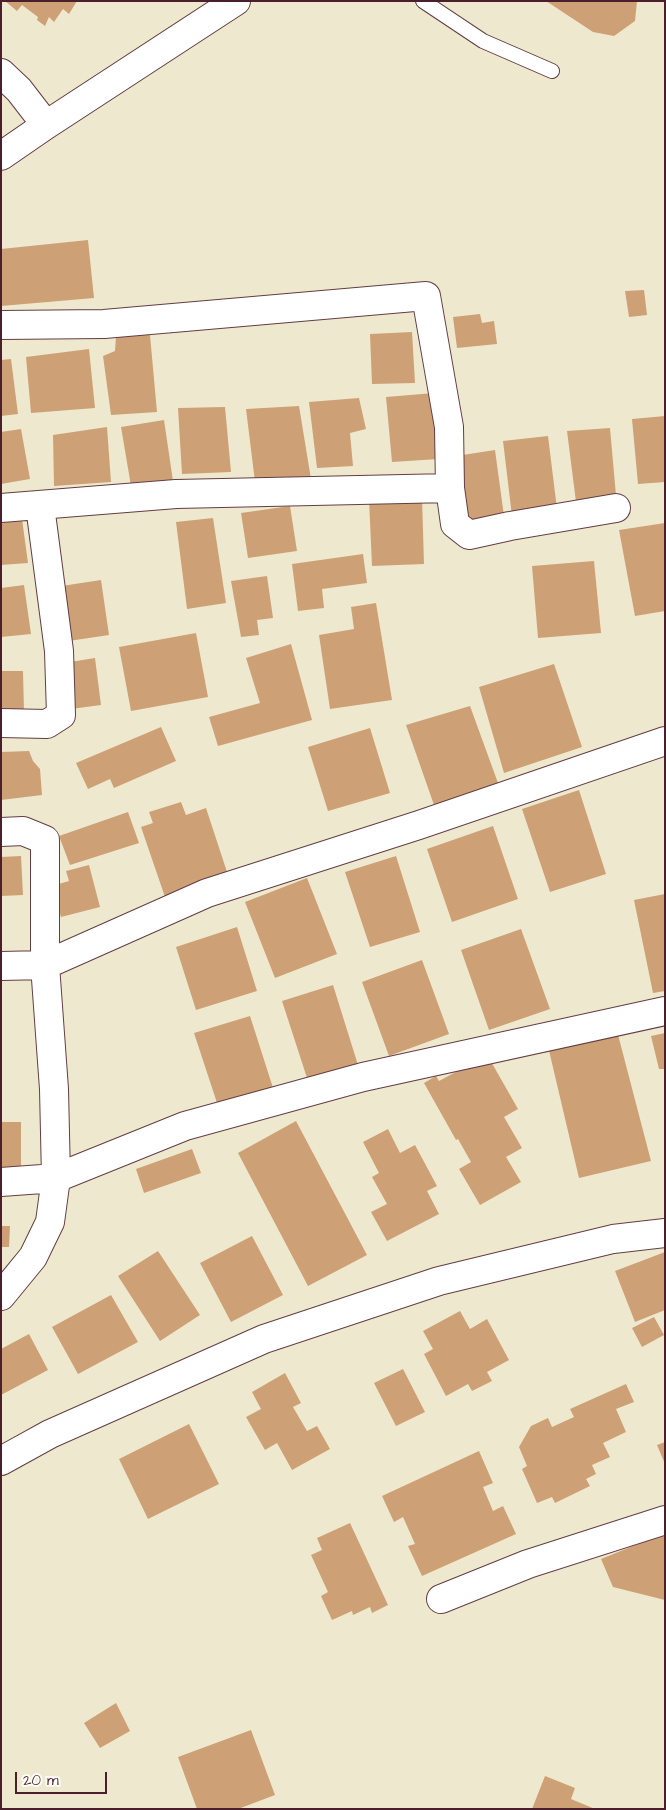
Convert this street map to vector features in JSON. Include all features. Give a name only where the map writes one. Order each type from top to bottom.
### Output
[{"type":"street","points":[[1,156],[236,1]]},
{"type":"street","points":[[1,73],[19,90],[46,125]]},
{"type":"street","points":[[1,325],[104,324],[426,296],[449,427],[450,488],[455,524],[469,536],[510,526],[616,508]]},
{"type":"street","points":[[1,508],[176,494],[450,488]]},
{"type":"street","points":[[1,722],[47,724],[61,715],[59,651],[40,506]]},
{"type":"street","points":[[1,966],[46,965],[207,893],[419,825],[665,741]]},
{"type":"street","points":[[1,832],[23,830],[45,840],[46,965],[54,1089],[56,1178],[50,1222],[33,1257],[1,1296]]},
{"type":"street","points":[[1,1182],[56,1178],[185,1126],[363,1076],[665,1011]]},
{"type":"street","points":[[1,1461],[50,1434],[264,1339],[439,1281],[613,1239],[665,1232]]},
{"type":"street","points":[[442,1599],[528,1564],[665,1520]]},
{"type":"lane","points":[[423,1],[483,41],[552,71]]},
{"type":"building","points":[[5,1],[77,1],[69,14],[63,9],[54,22],[49,17],[45,26],[37,20],[38,17],[22,5],[17,11]]},
{"type":"building","points":[[546,1],[637,1],[635,21],[614,36],[593,32]]},
{"type":"building","points":[[88,240],[94,298],[1,306],[1,249]]},
{"type":"building","points":[[644,290],[647,315],[629,317],[625,291]]},
{"type":"building","points":[[480,314],[482,323],[494,321],[497,344],[457,348],[453,317]]},
{"type":"building","points":[[412,332],[415,383],[372,384],[370,334]]},
{"type":"building","points":[[150,335],[157,412],[111,415],[103,356],[115,351],[116,336]]},
{"type":"building","points":[[89,349],[95,408],[31,413],[26,357]]},
{"type":"building","points":[[11,359],[18,414],[1,416],[1,360]]},
{"type":"building","points":[[434,393],[439,459],[392,462],[386,397]]},
{"type":"building","points":[[359,398],[366,429],[350,433],[353,466],[317,468],[309,402]]},
{"type":"building","points":[[299,406],[311,479],[255,482],[246,409]]},
{"type":"building","points":[[225,407],[231,472],[182,474],[178,408]]},
{"type":"building","points":[[665,416],[665,482],[638,484],[632,419]]},
{"type":"building","points":[[164,420],[173,481],[131,486],[121,427]]},
{"type":"building","points":[[107,427],[111,482],[54,486],[53,435]]},
{"type":"building","points":[[610,428],[617,507],[577,510],[567,431]]},
{"type":"building","points":[[21,429],[30,479],[1,484],[1,432]]},
{"type":"building","points":[[548,436],[557,509],[512,516],[503,441]]},
{"type":"building","points":[[495,450],[504,516],[466,521],[456,456]]},
{"type":"building","points":[[422,497],[424,564],[372,566],[369,499]]},
{"type":"building","points":[[290,506],[297,551],[248,558],[241,513]]},
{"type":"building","points":[[213,518],[226,603],[187,609],[176,522]]},
{"type":"building","points":[[1,519],[22,519],[28,563],[1,565]]},
{"type":"building","points":[[665,523],[665,611],[635,616],[619,530]]},
{"type":"building","points":[[363,554],[367,583],[322,589],[324,608],[298,611],[292,564]]},
{"type":"building","points":[[594,561],[601,633],[538,638],[532,566]]},
{"type":"building","points":[[267,576],[273,618],[257,620],[259,635],[241,637],[231,581]]},
{"type":"building","points":[[101,580],[109,635],[62,642],[55,587]]},
{"type":"building","points":[[24,585],[31,634],[1,637],[1,588]]},
{"type":"building","points":[[376,603],[392,700],[330,709],[319,635],[354,629],[351,607]]},
{"type":"building","points":[[196,633],[208,697],[131,711],[119,647]]},
{"type":"building","points":[[291,644],[312,720],[218,746],[209,717],[260,703],[246,658]]},
{"type":"building","points":[[95,658],[101,705],[71,709],[64,663]]},
{"type":"building","points":[[554,664],[582,747],[504,773],[479,687]]},
{"type":"building","points":[[1,671],[23,671],[24,712],[1,712]]},
{"type":"building","points":[[470,706],[498,783],[434,805],[406,725]]},
{"type":"building","points":[[161,727],[176,761],[114,788],[110,779],[88,789],[76,763]]},
{"type":"building","points":[[370,728],[390,793],[328,811],[308,747]]},
{"type":"building","points":[[29,751],[33,761],[40,769],[42,795],[1,800],[1,752]]},
{"type":"building","points":[[579,790],[606,874],[550,892],[522,809]]},
{"type":"building","points":[[181,802],[186,815],[206,808],[228,875],[165,897],[141,827],[153,823],[149,812]]},
{"type":"building","points":[[128,812],[139,843],[70,865],[59,836]]},
{"type":"building","points":[[493,826],[518,899],[452,922],[427,849]]},
{"type":"building","points":[[21,856],[23,895],[1,896],[1,857]]},
{"type":"building","points":[[396,856],[420,932],[370,947],[345,872]]},
{"type":"building","points":[[89,865],[100,907],[61,917],[52,886],[69,881],[66,871]]},
{"type":"building","points":[[307,878],[337,954],[275,978],[245,902]]},
{"type":"building","points":[[665,894],[665,991],[653,993],[634,900]]},
{"type":"building","points":[[237,927],[257,991],[196,1010],[176,947]]},
{"type":"building","points":[[521,929],[550,1009],[489,1030],[461,950]]},
{"type":"building","points":[[422,960],[449,1034],[389,1056],[362,982]]},
{"type":"building","points":[[333,985],[358,1065],[308,1081],[282,1001]]},
{"type":"building","points":[[250,1016],[274,1091],[219,1109],[194,1033]]},
{"type":"building","points":[[616,1027],[651,1161],[579,1178],[547,1042]]},
{"type":"building","points":[[665,1033],[665,1069],[659,1069],[651,1036]]},
{"type":"building","points":[[489,1058],[518,1109],[504,1117],[522,1148],[506,1157],[521,1182],[480,1205],[459,1169],[471,1162],[458,1139],[456,1140],[424,1083],[436,1076],[439,1081],[469,1065],[471,1068]]},
{"type":"building","points":[[296,1121],[367,1255],[308,1286],[238,1153]]},
{"type":"building","points":[[1,1122],[21,1122],[21,1173],[1,1173]]},
{"type":"building","points":[[388,1129],[400,1153],[415,1145],[437,1186],[427,1191],[439,1214],[387,1241],[371,1212],[387,1204],[372,1177],[379,1173],[363,1142]]},
{"type":"building","points":[[192,1149],[201,1173],[144,1193],[136,1169]]},
{"type":"building","points":[[1,1226],[10,1226],[9,1247],[1,1247]]},
{"type":"building","points":[[252,1236],[283,1295],[231,1322],[200,1263]]},
{"type":"building","points":[[158,1251],[200,1315],[160,1341],[118,1276]]},
{"type":"building","points":[[665,1252],[665,1310],[635,1322],[615,1271]]},
{"type":"building","points":[[111,1295],[138,1342],[78,1374],[52,1327]]},
{"type":"building","points":[[460,1311],[470,1329],[487,1319],[509,1360],[487,1372],[492,1381],[472,1391],[468,1384],[446,1396],[424,1354],[433,1349],[423,1331]]},
{"type":"building","points":[[654,1317],[664,1335],[642,1347],[632,1328]]},
{"type":"building","points":[[29,1334],[48,1370],[1,1395],[1,1349]]},
{"type":"building","points":[[403,1369],[425,1412],[396,1426],[374,1383]]},
{"type":"building","points":[[285,1373],[301,1403],[293,1407],[307,1431],[317,1426],[330,1449],[292,1470],[277,1443],[265,1450],[246,1417],[261,1409],[252,1392]]},
{"type":"building","points":[[626,1384],[634,1402],[616,1409],[626,1432],[603,1443],[610,1457],[592,1465],[596,1474],[586,1479],[590,1486],[555,1503],[552,1497],[537,1503],[522,1469],[527,1466],[519,1447],[531,1426],[548,1418],[552,1427],[574,1417],[570,1409]]},
{"type":"building","points":[[189,1424],[219,1484],[148,1519],[119,1459]]},
{"type":"building","points":[[665,1442],[665,1464],[657,1445]]},
{"type":"building","points":[[479,1451],[493,1483],[483,1487],[493,1511],[503,1506],[516,1534],[422,1576],[408,1546],[415,1544],[403,1517],[394,1522],[382,1496]]},
{"type":"building","points":[[350,1523],[388,1605],[372,1613],[370,1607],[353,1615],[352,1611],[332,1620],[321,1596],[328,1592],[311,1555],[322,1550],[317,1538]]},
{"type":"building","points":[[665,1533],[665,1600],[613,1587],[601,1559]]},
{"type":"building","points":[[116,1703],[130,1731],[100,1748],[84,1723]]},
{"type":"building","points":[[251,1730],[275,1795],[238,1809],[197,1809],[178,1757]]},
{"type":"building","points":[[545,1776],[575,1788],[571,1799],[595,1809],[532,1809]]}]
